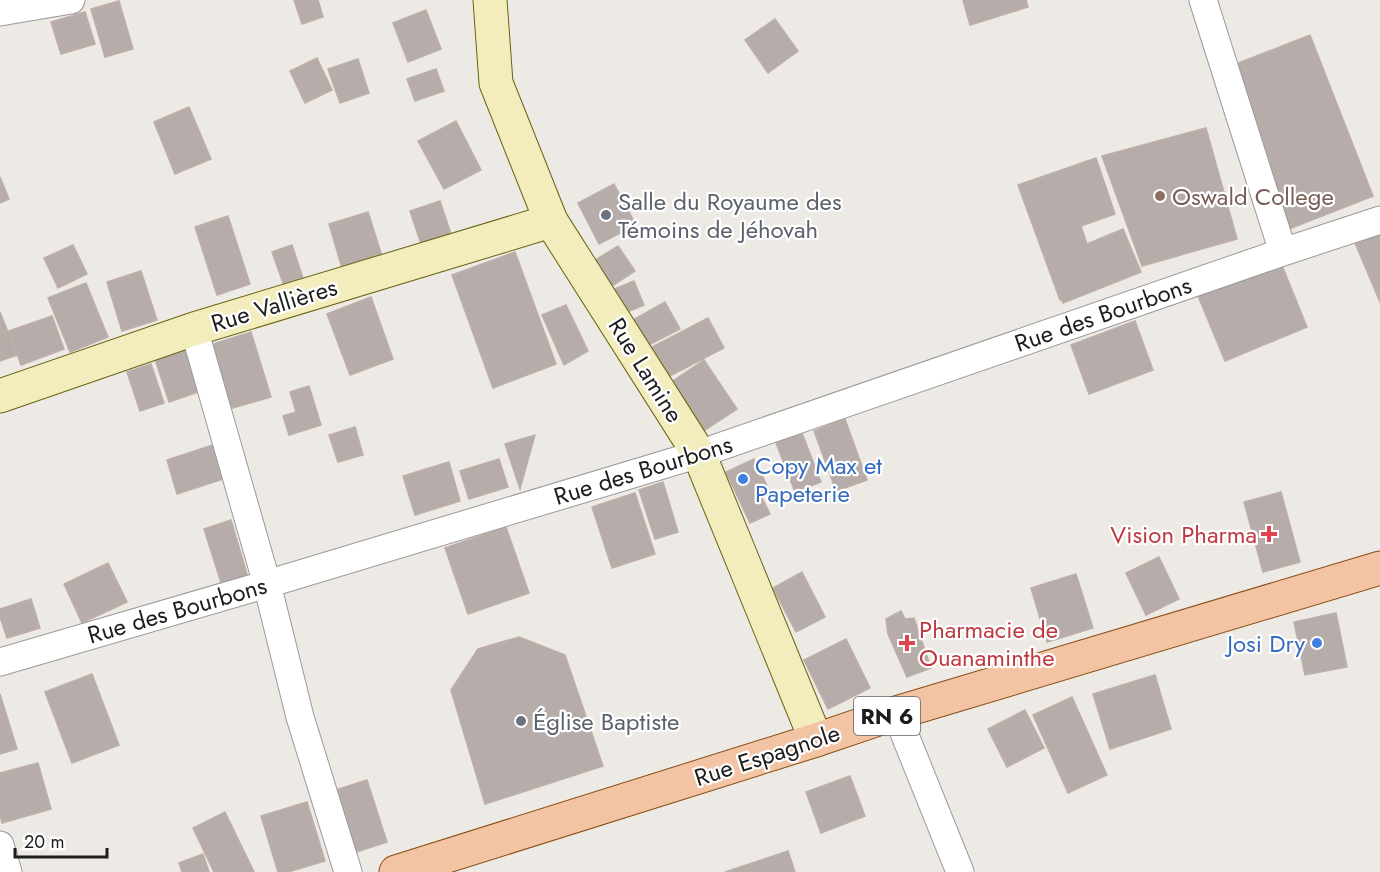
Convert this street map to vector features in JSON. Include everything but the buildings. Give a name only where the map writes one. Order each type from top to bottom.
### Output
[{"type":"main road","name":"Rue Espagnole","points":[[396,872],[896,713],[1380,568]]},
{"type":"street","points":[[0,12],[71,0]]},
{"type":"street","name":"Rue Lamine","points":[[490,0],[496,83],[551,221],[699,454],[816,740]]},
{"type":"street","points":[[1203,0],[1283,252]]},
{"type":"street","name":"Rue des Bourbons","points":[[0,662],[699,454],[1380,220]]},
{"type":"street","name":"Rue Vallières","points":[[0,396],[194,329],[551,221]]},
{"type":"street","points":[[194,329],[267,584],[300,717],[348,872]]},
{"type":"street","points":[[896,713],[960,872]]},
{"type":"street","points":[[0,845],[8,872]]},
{"type":"place","name":"Oswald College","points":[[1160,196]]},
{"type":"place","name":"Salle du Royaume des Témoins de Jéhovah","points":[[606,215]]},
{"type":"place","name":"Copy Max et Papeterie","points":[[743,479]]},
{"type":"place","name":"Vision Pharma","points":[[1269,534]]},
{"type":"place","name":"Pharmacie de Ouanaminthe","points":[[907,643]]},
{"type":"place","name":"Josi Dry","points":[[1317,643]]},
{"type":"place","name":"Église Baptiste","points":[[521,721]]}]
